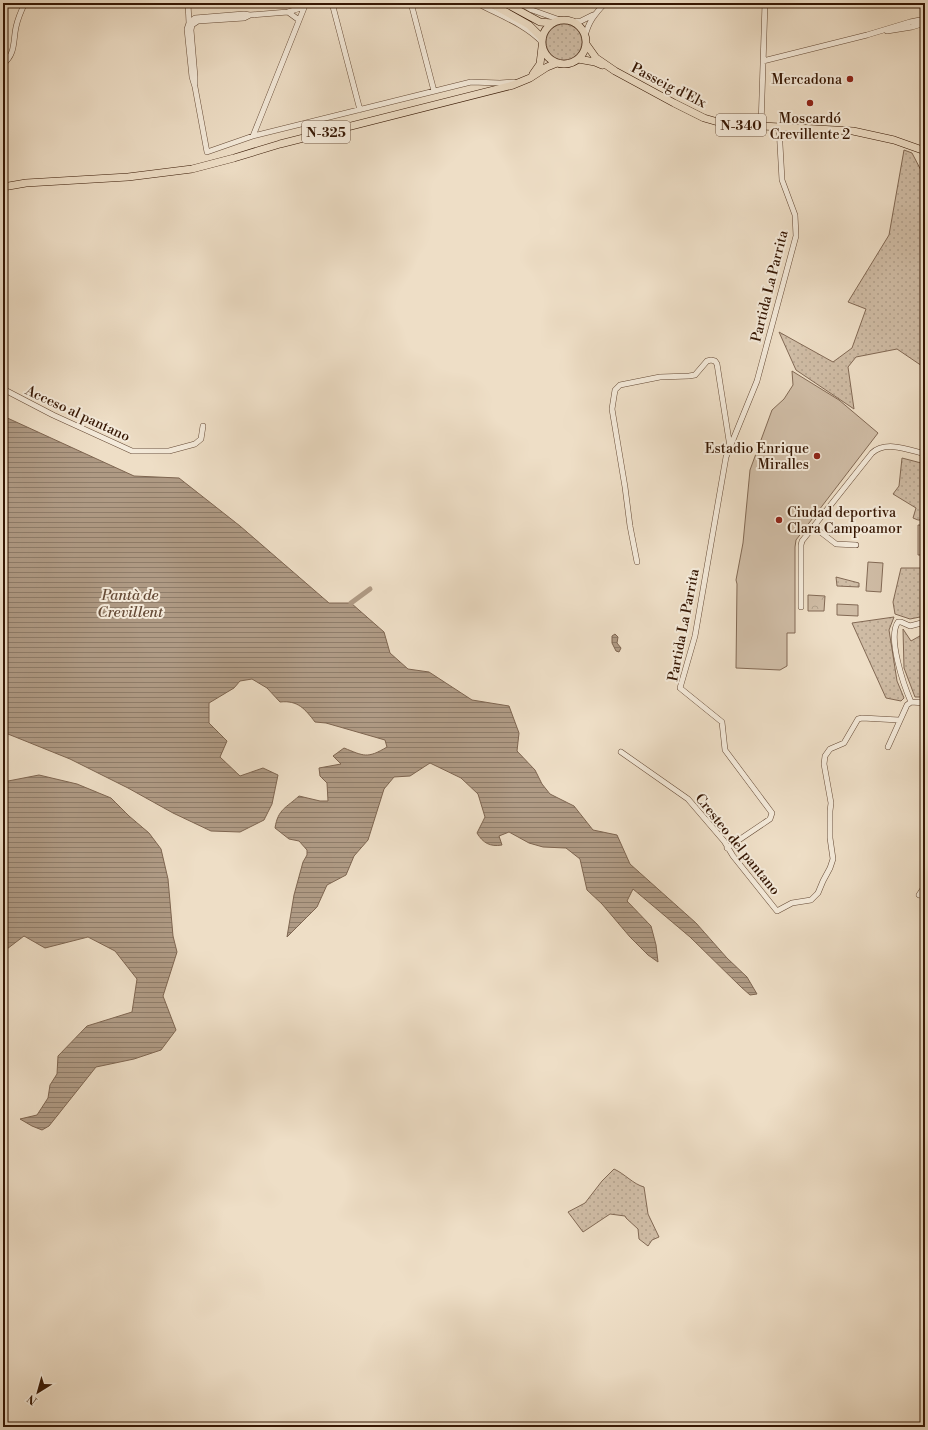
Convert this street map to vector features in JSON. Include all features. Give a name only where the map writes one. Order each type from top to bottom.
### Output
[{"type":"highway","points":[[490,3],[529,25],[542,42],[547,57],[557,63]]},
{"type":"highway","points":[[506,3],[536,20],[552,23]]},
{"type":"highway","points":[[542,42],[545,30],[552,23],[560,20],[573,22]]},
{"type":"highway","name":"N-340","points":[[573,22],[579,26],[596,58],[615,71]]},
{"type":"highway","points":[[578,60],[582,55],[586,41]]},
{"type":"highway","name":"N-325","points":[[523,81],[533,74],[540,64],[542,42]]},
{"type":"highway","name":"N-340","points":[[557,63],[572,63],[578,60],[595,62],[615,71]]},
{"type":"highway","name":"N-325","points":[[3,187],[26,183],[128,177],[192,169],[280,144],[502,88],[534,76],[547,67],[557,63]]},
{"type":"highway","name":"Passeig d'Elx","points":[[615,71],[704,118],[725,124],[853,131],[894,140],[925,151]]},
{"type":"highway","name":"Passeig d'Elx","points":[[879,137],[925,155]]},
{"type":"street","points":[[3,64],[9,59],[13,51],[16,28],[25,3]]},
{"type":"street","points":[[188,3],[196,77],[195,86],[207,152],[252,136],[471,82],[500,83],[523,81]]},
{"type":"street","points":[[332,3],[360,110]]},
{"type":"street","points":[[411,3],[434,91]]},
{"type":"street","points":[[477,3],[526,28],[542,42]]},
{"type":"street","points":[[520,3],[548,17],[560,20]]},
{"type":"street","points":[[573,22],[586,19],[595,13],[605,3]]},
{"type":"street","points":[[760,126],[765,3]]},
{"type":"street","points":[[191,24],[195,18],[287,12],[305,5]]},
{"type":"street","points":[[252,136],[305,5]]},
{"type":"street","points":[[287,12],[299,20]]},
{"type":"street","points":[[586,41],[588,24],[595,13]]},
{"type":"street","points":[[763,61],[925,19]]},
{"type":"street","points":[[867,35],[912,28],[925,23]]},
{"type":"street","name":"Partida La Parrita","points":[[727,848],[770,819],[772,813],[725,750],[722,722],[680,688],[695,636],[726,457],[757,381],[796,236],[795,215],[782,180],[779,127]]},
{"type":"street","name":"Partida La Parrita","points":[[637,562],[612,409],[615,390],[620,384],[660,377],[695,375],[707,361],[715,361],[717,364],[730,447]]},
{"type":"street","name":"Acceso al pantano","points":[[3,389],[53,415],[132,451],[169,451],[195,444],[201,439],[203,426]]},
{"type":"street","points":[[801,607],[800,545],[876,449],[891,446],[925,454]]},
{"type":"street","points":[[816,525],[814,527],[836,544],[856,545]]},
{"type":"street","points":[[911,702],[903,682],[897,660],[895,625],[898,622],[910,626],[925,622]]},
{"type":"street","points":[[888,747],[904,708],[911,702],[925,704]]},
{"type":"street","name":"Cresteo del pantano","points":[[621,752],[688,799],[724,841],[727,848],[777,911],[792,903],[811,900],[818,893],[833,859],[830,838],[831,803],[824,756],[830,749],[844,743],[858,719],[900,720]]},
{"type":"street","points":[[919,895],[925,886]]},
{"type":"green space","points":[[567,24],[577,29],[581,35],[581,49],[577,55],[571,59],[561,60],[551,55],[547,49],[546,39],[551,29],[557,25]]},
{"type":"green space","points":[[904,150],[912,153],[925,178],[925,368],[897,349],[856,357],[848,367],[854,409],[796,370],[779,332],[833,362],[852,348],[866,309],[848,302],[889,235]]},
{"type":"green space","name":"Ciudad deportiva Clara Campoamor","points":[[792,371],[839,400],[878,433],[796,540],[795,633],[787,633],[787,666],[780,670],[736,668],[736,580],[743,543],[750,470],[772,410],[784,399],[793,385]]},
{"type":"green space","points":[[902,458],[925,464],[925,520],[913,518],[916,508],[893,494],[899,486]]},
{"type":"green space","points":[[918,525],[925,525],[925,555],[918,555]]},
{"type":"green space","points":[[868,562],[883,563],[881,592],[866,591]]},
{"type":"green space","points":[[901,568],[925,568],[925,616],[910,619],[895,614],[893,602]]},
{"type":"green space","points":[[836,577],[859,583],[859,587],[837,586]]},
{"type":"green space","points":[[808,595],[825,596],[824,611],[808,611]]},
{"type":"green space","points":[[837,604],[858,605],[858,616],[837,615]]},
{"type":"green space","points":[[894,617],[889,630],[897,681],[904,698],[901,701],[886,698],[852,623]]},
{"type":"green space","points":[[903,629],[911,641],[925,633],[925,697],[915,697],[904,668]]},
{"type":"green space","points":[[614,1169],[636,1184],[644,1187],[648,1214],[659,1237],[652,1240],[648,1246],[639,1239],[638,1229],[625,1216],[610,1214],[583,1232],[568,1212],[585,1203],[602,1181]]},
{"type":"water","name":"Pantà de Crevillent","points":[[3,416],[134,476],[179,478],[240,526],[329,603],[351,603],[384,632],[390,653],[408,669],[429,672],[472,700],[509,706],[519,733],[517,751],[535,770],[542,784],[550,794],[574,806],[593,830],[617,835],[630,864],[696,923],[727,958],[747,977],[757,994],[750,995],[690,937],[633,889],[627,901],[651,926],[656,945],[658,962],[648,955],[630,937],[602,904],[587,890],[580,859],[566,848],[543,847],[529,843],[509,832],[499,836],[502,845],[490,845],[484,842],[477,833],[485,817],[478,794],[461,778],[430,763],[410,776],[394,777],[384,789],[368,840],[354,856],[346,875],[327,885],[317,907],[287,937],[294,895],[303,862],[307,855],[307,850],[299,841],[289,839],[275,828],[280,813],[299,796],[320,801],[328,801],[327,783],[320,776],[319,768],[341,764],[333,756],[344,748],[356,753],[370,755],[387,747],[385,740],[326,723],[315,722],[300,706],[292,702],[280,702],[267,688],[252,679],[240,681],[234,688],[209,703],[209,723],[227,741],[220,757],[240,776],[263,768],[278,775],[272,804],[264,820],[240,832],[211,831],[173,813],[128,788],[70,759],[3,732]]},
{"type":"water","points":[[615,634],[618,637],[617,643],[621,648],[619,652],[616,651],[612,643],[612,636]]},
{"type":"water","points":[[39,775],[77,784],[111,798],[149,833],[161,849],[168,879],[173,936],[177,952],[163,996],[176,1030],[161,1050],[134,1059],[96,1067],[49,1126],[42,1130],[20,1119],[37,1115],[48,1098],[50,1085],[57,1074],[58,1056],[87,1026],[132,1012],[137,979],[115,951],[88,937],[45,948],[24,936],[3,952],[3,782]]},
{"type":"waterway","points":[[351,603],[370,589]]},
{"type":"place","name":"Mercadona","points":[[850,79]]},
{"type":"place","name":"Moscardó Crevillente 2","points":[[810,103]]},
{"type":"place","name":"Estadio Enrique Miralles","points":[[817,456]]},
{"type":"place","name":"Ciudad deportiva Clara Campoamor","points":[[779,520]]}]
